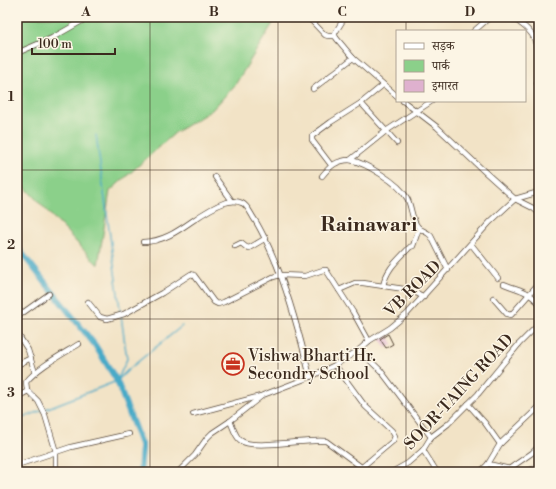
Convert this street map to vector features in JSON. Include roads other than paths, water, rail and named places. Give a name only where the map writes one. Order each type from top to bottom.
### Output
[{"type":"street","points":[[17,53],[52,38],[89,17]]},
{"type":"street","points":[[308,17],[325,35],[335,36]]},
{"type":"street","points":[[335,36],[335,33],[345,17]]},
{"type":"street","points":[[475,30],[490,17]]},
{"type":"street","points":[[513,18],[533,36],[539,56]]},
{"type":"street","points":[[335,36],[353,58],[396,95]]},
{"type":"street","points":[[313,89],[353,58]]},
{"type":"street","points":[[539,78],[537,83],[539,86]]},
{"type":"street","points":[[331,165],[312,140],[312,136],[361,103],[383,85]]},
{"type":"street","points":[[404,102],[437,127],[516,199],[539,213]]},
{"type":"street","points":[[350,160],[386,131],[431,102]]},
{"type":"street","points":[[361,103],[397,143]]},
{"type":"street","points":[[322,176],[331,165],[344,160],[350,160],[359,162],[393,183],[408,199],[412,214],[419,228],[428,232],[431,236],[448,270]]},
{"type":"street","points":[[215,177],[232,201]]},
{"type":"street","name":"VB ROAD","points":[[178,472],[195,455],[212,433],[263,395],[310,377],[335,365],[390,328],[424,297],[490,222],[516,199],[539,192]]},
{"type":"street","points":[[143,242],[156,241],[164,238],[213,208],[232,201],[241,202],[246,206],[266,238],[298,328],[310,377]]},
{"type":"street","points":[[383,286],[385,275],[410,247],[413,246],[419,228]]},
{"type":"street","points":[[235,246],[241,243],[246,248],[249,248],[266,238]]},
{"type":"street","points":[[471,244],[498,278]]},
{"type":"street","points":[[88,302],[102,318],[107,320],[124,314],[162,293],[191,274],[194,275],[214,302],[218,304],[273,277],[305,276],[326,270],[369,341]]},
{"type":"street","points":[[339,290],[355,284],[363,283],[411,290],[424,297]]},
{"type":"street","points":[[493,298],[509,315],[514,313],[539,283]]},
{"type":"street","points":[[504,284],[530,294],[539,303]]},
{"type":"street","points":[[17,317],[49,294]]},
{"type":"street","name":"SOOR-TAING ROAD","points":[[392,472],[408,463],[423,450],[431,437],[448,424],[478,394],[519,344],[539,324]]},
{"type":"street","points":[[17,333],[28,350],[35,373]]},
{"type":"street","points":[[56,472],[56,452],[45,415],[40,404],[26,388],[26,382],[35,373],[79,344]]},
{"type":"street","points":[[359,350],[381,371],[431,437]]},
{"type":"street","points":[[17,365],[31,358]]},
{"type":"street","points":[[335,365],[365,406],[392,431],[395,436],[393,441],[362,467]]},
{"type":"street","points":[[17,397],[28,391]]},
{"type":"street","points":[[193,414],[263,395]]},
{"type":"street","points":[[468,404],[485,423],[500,444]]},
{"type":"street","points":[[480,472],[488,464],[500,444],[539,407]]},
{"type":"street","points":[[230,421],[240,440],[246,443],[278,444],[326,441],[368,472]]},
{"type":"street","points":[[17,465],[82,444],[129,434]]},
{"type":"street","points":[[509,469],[532,453],[539,446]]},
{"type":"street","points":[[423,450],[437,472]]},
{"type":"street","points":[[488,464],[525,472],[539,467]]},
{"type":"waterway","points":[[96,135],[127,359],[117,381]]},
{"type":"waterway","points":[[17,247],[95,345],[117,381],[142,447],[140,472]]},
{"type":"waterway","points":[[17,420],[117,381],[129,369],[182,326]]},
{"type":"place","name":"Vishwa Bharti Hr. Secondry School","points":[[233,364]]},
{"type":"district","name":"Rainawari","points":[[369,224]]}]
